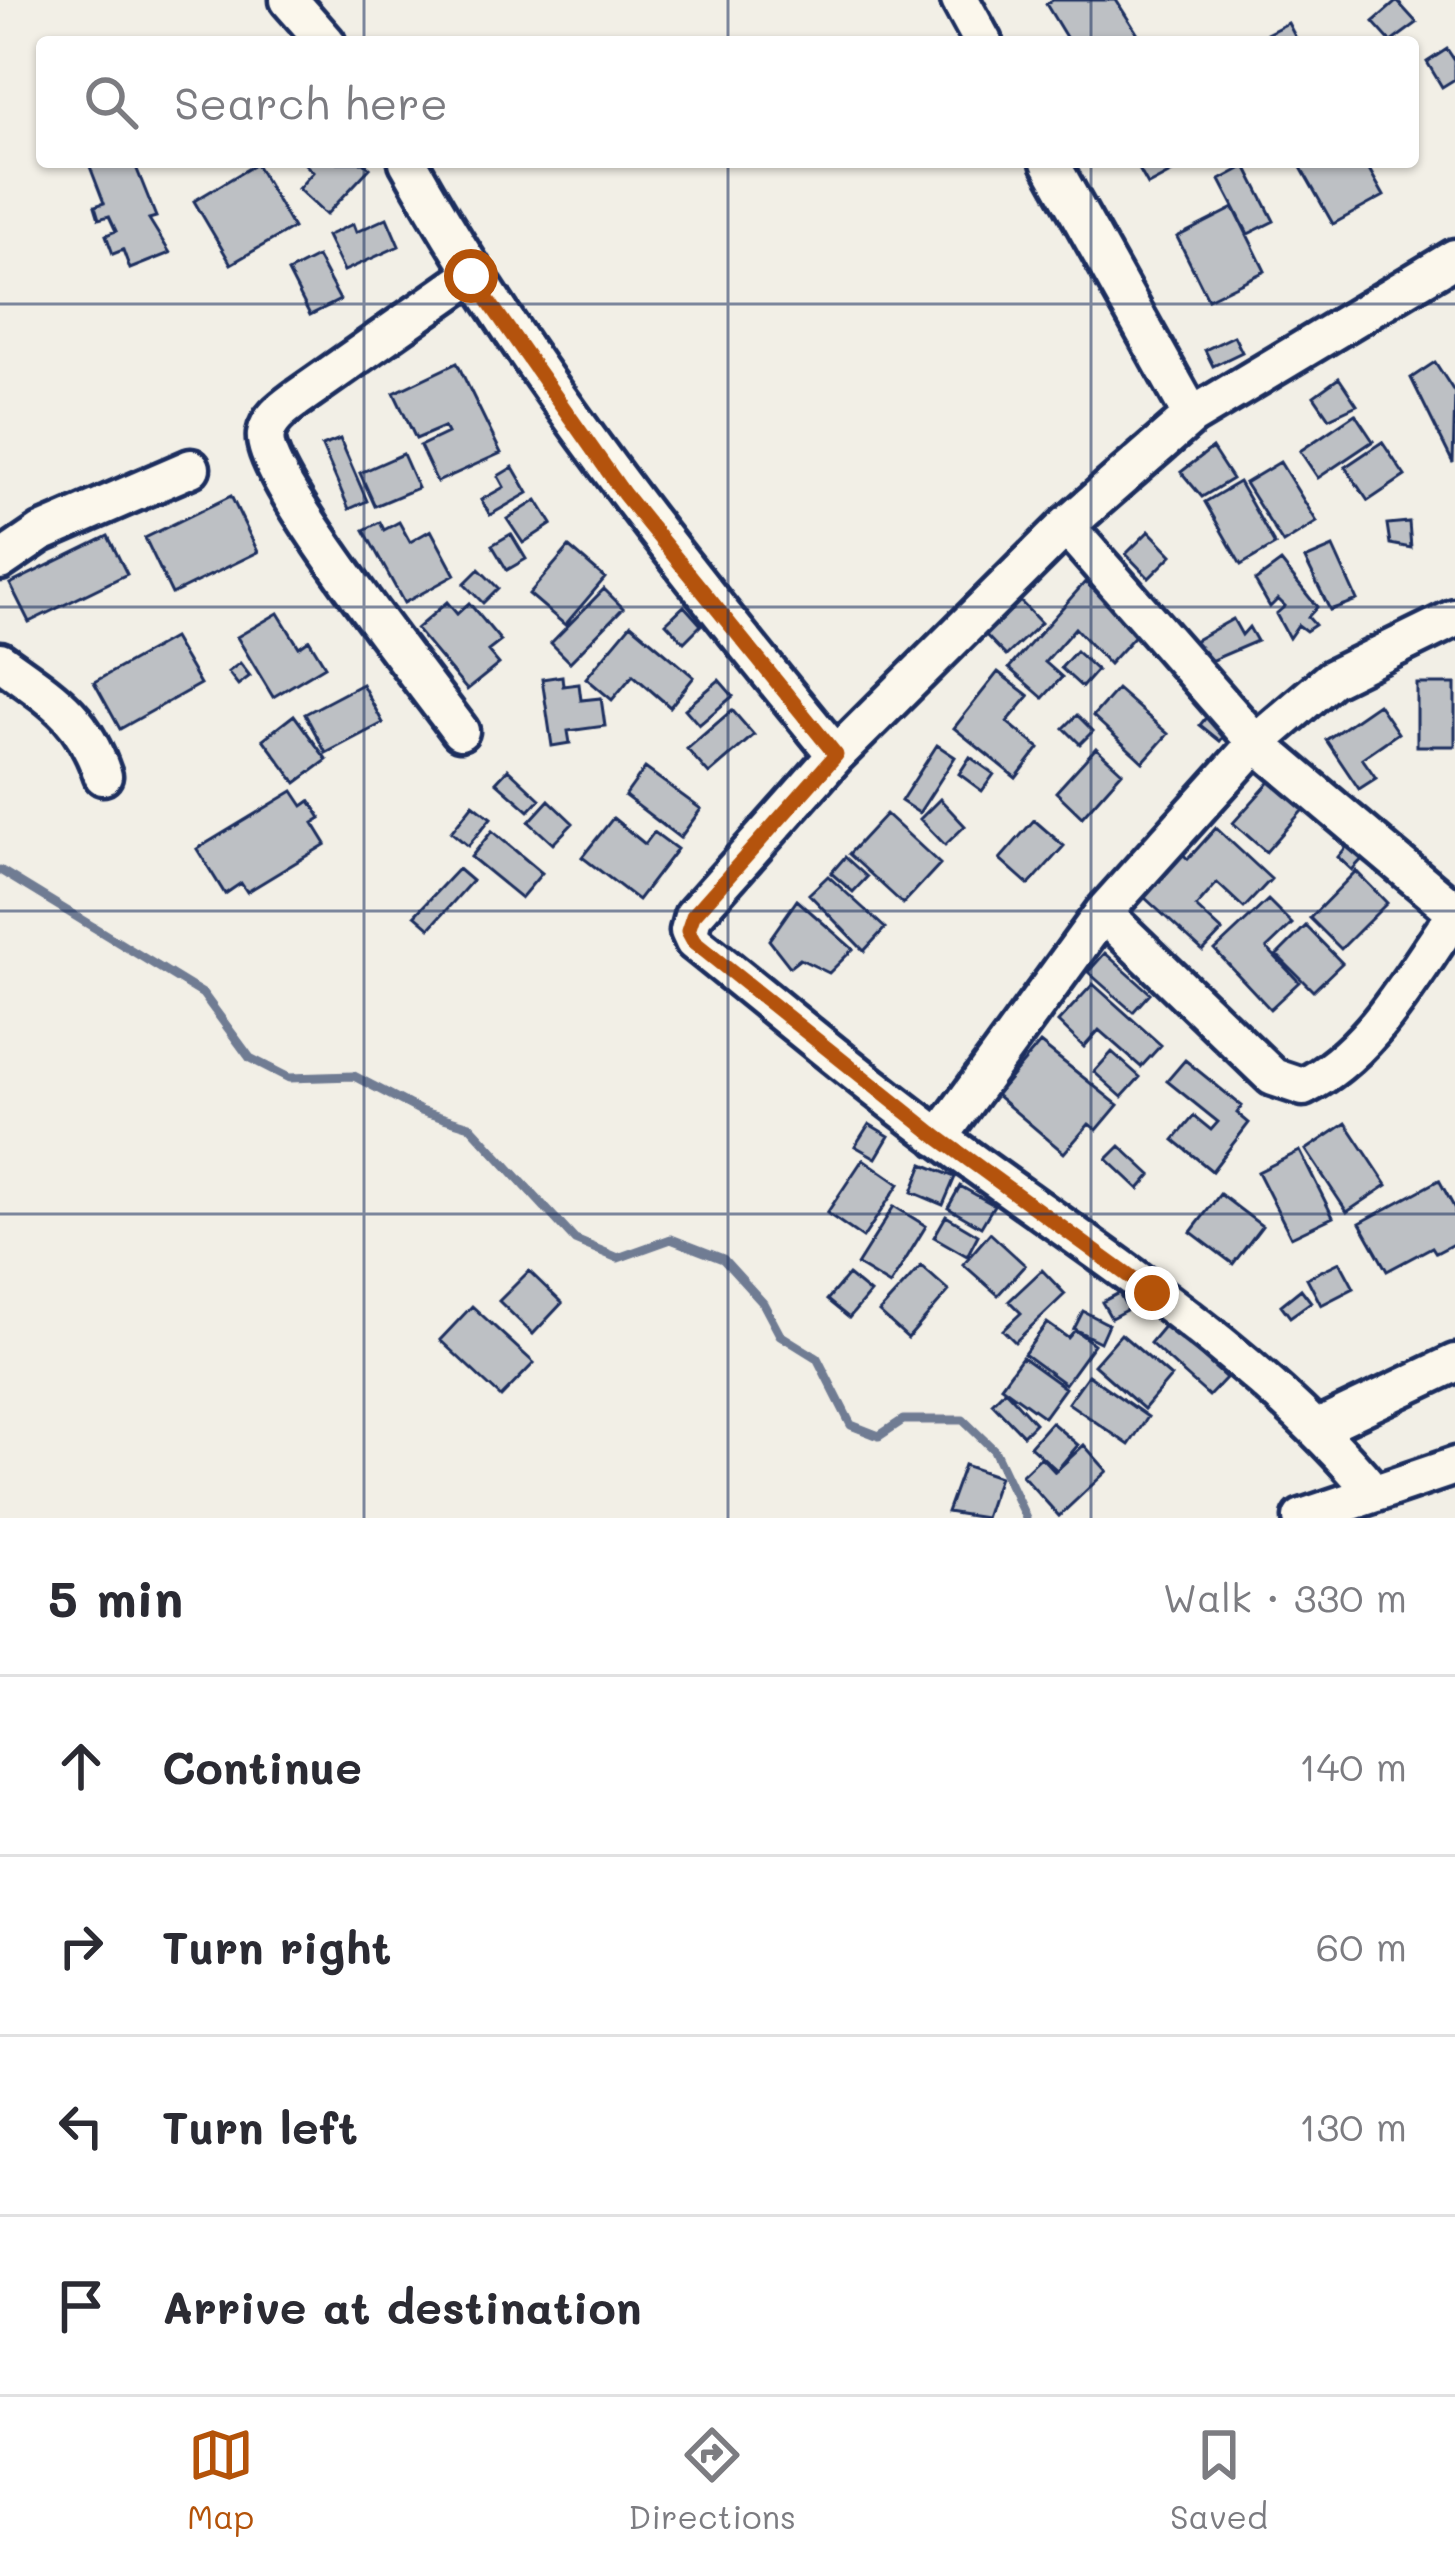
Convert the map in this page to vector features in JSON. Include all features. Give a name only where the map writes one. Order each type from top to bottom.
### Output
[{"type":"street","points":[[289,0],[321,36]]},
{"type":"street","points":[[960,0],[980,36]]},
{"type":"street","points":[[410,168],[471,276],[624,494],[836,755]]},
{"type":"street","points":[[1053,168],[1192,416]]},
{"type":"street","points":[[1374,1493],[1320,1427],[1152,1293],[939,1138],[694,942],[688,931],[693,916],[836,755],[1066,526],[1192,416],[1455,258]]},
{"type":"street","points":[[460,730],[293,499],[270,462],[266,435],[275,416],[296,399],[471,276]]},
{"type":"street","points":[[0,562],[41,533],[190,468]]},
{"type":"street","points":[[1066,526],[1256,743],[1455,913],[1368,1037],[1325,1076],[1303,1087],[1273,1077],[1103,913]]},
{"type":"street","points":[[939,1138],[1103,913],[1256,743],[1331,679],[1455,618]]},
{"type":"street","points":[[0,661],[62,705],[89,734],[103,776]]},
{"type":"street","points":[[1320,1427],[1455,1363]]},
{"type":"street","points":[[1302,1518],[1455,1466]]},
{"type":"building","points":[[1116,0],[1137,33],[1065,36],[1046,4]]},
{"type":"building","points":[[1397,1],[1417,23],[1399,36],[1386,36],[1373,22]]},
{"type":"building","points":[[1288,23],[1295,36],[1263,36]]},
{"type":"building","points":[[1447,49],[1455,61],[1455,79],[1442,87],[1427,62]]},
{"type":"building","points":[[91,168],[136,168],[156,217],[149,219],[170,253],[130,269],[123,250],[113,254],[106,235],[116,231],[109,216],[99,219],[95,206],[104,203]]},
{"type":"building","points":[[249,168],[258,168],[293,228],[231,264],[194,201]]},
{"type":"building","points":[[309,168],[370,168],[326,215],[298,189],[313,172]]},
{"type":"building","points":[[1138,168],[1180,168],[1148,185]]},
{"type":"building","points":[[1247,168],[1274,221],[1248,234],[1220,180]]},
{"type":"building","points":[[1301,168],[1368,168],[1384,196],[1333,224]]},
{"type":"building","points":[[1234,208],[1265,271],[1208,299],[1177,237]]},
{"type":"building","points":[[387,218],[399,246],[344,271],[327,236],[353,224],[356,232]]},
{"type":"building","points":[[317,257],[340,300],[310,315],[288,272]]},
{"type":"building","points":[[1234,336],[1242,352],[1213,366],[1205,350]]},
{"type":"building","points":[[1435,362],[1455,393],[1453,463],[1411,378]]},
{"type":"building","points":[[457,363],[501,453],[437,482],[420,446],[447,433],[444,427],[416,439],[394,393]]},
{"type":"building","points":[[1339,378],[1357,405],[1329,418],[1314,396]]},
{"type":"building","points":[[1355,414],[1373,441],[1318,478],[1300,451]]},
{"type":"building","points":[[340,439],[367,501],[349,509],[322,446]]},
{"type":"building","points":[[1382,442],[1405,476],[1368,501],[1345,467]]},
{"type":"building","points":[[1212,448],[1232,479],[1202,497],[1181,472]]},
{"type":"building","points":[[403,454],[418,488],[375,506],[360,473]]},
{"type":"building","points":[[1280,462],[1317,522],[1283,543],[1245,483]]},
{"type":"building","points":[[513,467],[528,493],[490,515],[481,500],[504,487],[498,476]]},
{"type":"building","points":[[1239,482],[1275,545],[1241,565],[1205,502]]},
{"type":"building","points":[[231,496],[258,552],[172,594],[145,538]]},
{"type":"building","points":[[537,500],[552,524],[523,543],[507,519]]},
{"type":"building","points":[[380,522],[384,530],[399,522],[410,542],[431,530],[455,575],[404,603],[364,530]]},
{"type":"building","points":[[1409,522],[1411,548],[1390,544],[1387,524]]},
{"type":"building","points":[[1149,531],[1172,555],[1149,578],[1126,554]]},
{"type":"building","points":[[511,534],[526,559],[507,570],[492,545]]},
{"type":"building","points":[[108,536],[127,574],[29,622],[10,584]]},
{"type":"building","points":[[569,547],[605,578],[565,625],[529,594]]},
{"type":"building","points":[[1333,547],[1357,600],[1330,610],[1305,559]]},
{"type":"building","points":[[1281,562],[1317,607],[1308,617],[1315,625],[1306,631],[1298,625],[1289,638],[1276,614],[1285,606],[1278,599],[1270,607],[1255,581]]},
{"type":"building","points":[[479,569],[498,588],[483,603],[464,584]]},
{"type":"building","points":[[1085,582],[1140,630],[1109,664],[1075,628],[1045,662],[1062,677],[1043,698],[1009,668]]},
{"type":"building","points":[[604,589],[623,608],[570,662],[551,643]]},
{"type":"building","points":[[1018,599],[1041,623],[1006,656],[983,632]]},
{"type":"building","points":[[447,602],[457,614],[469,603],[501,641],[488,651],[499,664],[467,690],[416,629]]},
{"type":"building","points":[[684,606],[701,625],[684,642],[666,623]]},
{"type":"building","points":[[278,613],[299,647],[309,640],[325,666],[273,697],[237,637]]},
{"type":"building","points":[[1233,619],[1242,635],[1249,627],[1257,641],[1201,665],[1192,642]]},
{"type":"building","points":[[631,624],[694,677],[670,707],[633,675],[612,700],[586,678]]},
{"type":"building","points":[[173,638],[200,684],[120,729],[94,682]]},
{"type":"building","points":[[1076,651],[1097,670],[1082,687],[1061,668]]},
{"type":"building","points":[[240,663],[250,676],[238,685],[228,672]]},
{"type":"building","points":[[998,672],[1029,696],[1007,722],[1039,748],[1016,778],[954,728]]},
{"type":"building","points":[[562,676],[563,686],[579,684],[581,700],[601,698],[605,726],[568,731],[570,743],[552,746],[542,679]]},
{"type":"building","points":[[719,680],[733,696],[699,725],[685,709]]},
{"type":"building","points":[[362,684],[383,723],[326,753],[305,714]]},
{"type":"building","points":[[1417,684],[1455,684],[1455,746],[1417,746]]},
{"type":"building","points":[[1117,689],[1168,734],[1143,762],[1093,716]]},
{"type":"building","points":[[1378,704],[1398,733],[1362,758],[1376,778],[1359,789],[1326,740]]},
{"type":"building","points":[[732,710],[754,735],[709,774],[687,749]]},
{"type":"building","points":[[1212,710],[1232,725],[1220,741],[1200,725]]},
{"type":"building","points":[[294,715],[327,760],[296,783],[263,739]]},
{"type":"building","points":[[1077,715],[1093,731],[1080,744],[1064,728]]},
{"type":"building","points":[[937,745],[955,757],[919,813],[901,801]]},
{"type":"building","points":[[1096,748],[1122,772],[1082,817],[1056,792]]},
{"type":"building","points":[[970,757],[994,774],[982,791],[959,774]]},
{"type":"building","points":[[645,768],[701,809],[680,838],[625,796]]},
{"type":"building","points":[[508,769],[540,799],[529,811],[496,782]]},
{"type":"building","points":[[1276,775],[1309,803],[1266,852],[1233,823]]},
{"type":"building","points":[[293,791],[303,806],[310,801],[321,818],[313,823],[326,844],[247,892],[241,883],[225,894],[197,849]]},
{"type":"building","points":[[940,799],[965,826],[945,845],[920,819]]},
{"type":"building","points":[[549,800],[573,823],[553,844],[529,822]]},
{"type":"building","points":[[473,804],[491,818],[468,846],[451,832]]},
{"type":"building","points":[[886,814],[940,864],[903,904],[849,854]]},
{"type":"building","points":[[613,818],[645,844],[654,832],[677,849],[638,900],[582,857]]},
{"type":"building","points":[[1034,820],[1064,846],[1029,885],[1000,859]]},
{"type":"building","points":[[1216,828],[1271,879],[1244,908],[1217,883],[1196,907],[1222,931],[1203,951],[1133,887],[1172,844],[1188,859]]},
{"type":"building","points":[[492,831],[542,873],[521,898],[471,857]]},
{"type":"building","points":[[1348,845],[1363,858],[1352,870],[1338,857]]},
{"type":"building","points":[[845,857],[867,877],[853,892],[831,873]]},
{"type":"building","points":[[458,869],[472,881],[430,928],[415,915]]},
{"type":"building","points":[[1356,871],[1387,903],[1341,949],[1310,918]]},
{"type":"building","points":[[828,876],[885,928],[864,951],[809,894]]},
{"type":"building","points":[[797,900],[853,949],[829,973],[800,959],[790,967],[769,940]]},
{"type":"building","points":[[1268,900],[1292,924],[1267,948],[1299,982],[1270,1009],[1215,950]]},
{"type":"building","points":[[1306,926],[1342,963],[1313,991],[1277,955]]},
{"type":"building","points":[[1105,953],[1150,993],[1133,1012],[1088,972]]},
{"type":"building","points":[[1093,984],[1161,1045],[1141,1067],[1099,1030],[1084,1047],[1058,1022]]},
{"type":"building","points":[[1040,1043],[1118,1105],[1097,1130],[1089,1124],[1064,1153],[996,1095]]},
{"type":"building","points":[[1112,1052],[1140,1077],[1122,1097],[1094,1072]]},
{"type":"building","points":[[1185,1060],[1242,1106],[1237,1113],[1249,1123],[1212,1171],[1174,1140],[1194,1116],[1211,1130],[1218,1122],[1167,1081]]},
{"type":"building","points":[[1346,1123],[1387,1185],[1347,1212],[1306,1150]]},
{"type":"building","points":[[869,1124],[889,1136],[876,1158],[855,1146]]},
{"type":"building","points":[[1120,1146],[1151,1175],[1139,1189],[1107,1159]]},
{"type":"building","points":[[1300,1151],[1333,1217],[1291,1237],[1258,1172]]},
{"type":"building","points":[[863,1159],[899,1184],[863,1238],[827,1213]]},
{"type":"building","points":[[923,1164],[955,1177],[943,1205],[912,1192]]},
{"type":"building","points":[[1439,1180],[1455,1209],[1455,1243],[1436,1253],[1432,1247],[1387,1271],[1360,1223]]},
{"type":"building","points":[[960,1186],[994,1205],[981,1227],[948,1208]]},
{"type":"building","points":[[1220,1194],[1262,1226],[1233,1264],[1191,1232]]},
{"type":"building","points":[[894,1206],[926,1226],[890,1285],[857,1265]]},
{"type":"building","points":[[946,1216],[978,1235],[967,1256],[934,1237]]},
{"type":"building","points":[[990,1233],[1025,1265],[998,1295],[963,1264]]},
{"type":"building","points":[[1340,1262],[1354,1288],[1321,1305],[1307,1278]]},
{"type":"building","points":[[921,1266],[949,1291],[908,1338],[879,1312]]},
{"type":"building","points":[[1042,1270],[1065,1294],[1015,1342],[1003,1330],[1021,1313],[1009,1301]]},
{"type":"building","points":[[529,1271],[562,1303],[533,1334],[499,1301]]},
{"type":"building","points":[[848,1275],[870,1293],[849,1318],[827,1300]]},
{"type":"building","points":[[1301,1289],[1311,1302],[1290,1317],[1281,1305]]},
{"type":"building","points":[[1119,1293],[1128,1309],[1111,1318],[1102,1302]]},
{"type":"building","points":[[472,1306],[534,1363],[501,1397],[440,1340]]},
{"type":"building","points":[[1083,1311],[1108,1324],[1100,1342],[1074,1329]]},
{"type":"building","points":[[1047,1323],[1068,1338],[1075,1330],[1094,1344],[1065,1384],[1024,1354]]},
{"type":"building","points":[[1166,1324],[1226,1378],[1209,1396],[1150,1343]]},
{"type":"building","points":[[1121,1334],[1171,1377],[1144,1409],[1094,1365]]},
{"type":"building","points":[[1022,1357],[1065,1388],[1044,1417],[1001,1386]]},
{"type":"building","points":[[1088,1375],[1148,1417],[1129,1445],[1068,1403]]},
{"type":"building","points":[[1005,1390],[1035,1423],[1023,1435],[992,1403]]},
{"type":"building","points":[[1051,1422],[1078,1445],[1057,1470],[1030,1446]]},
{"type":"building","points":[[1084,1445],[1107,1471],[1059,1516],[1022,1475],[1041,1457],[1055,1472]]},
{"type":"building","points":[[964,1465],[999,1477],[985,1518],[947,1512]]},
{"type":"waterway","points":[[0,870],[203,994],[250,1058],[289,1078],[354,1076],[421,1111],[470,1126],[575,1240],[618,1258],[671,1239],[723,1259],[763,1303],[780,1335],[817,1358],[851,1425],[879,1436],[903,1420],[963,1420],[994,1450],[1026,1518]]},
{"type":"route","points":[[471,276],[624,494],[836,755],[693,916],[688,931],[694,942],[939,1138],[1152,1293]]}]
